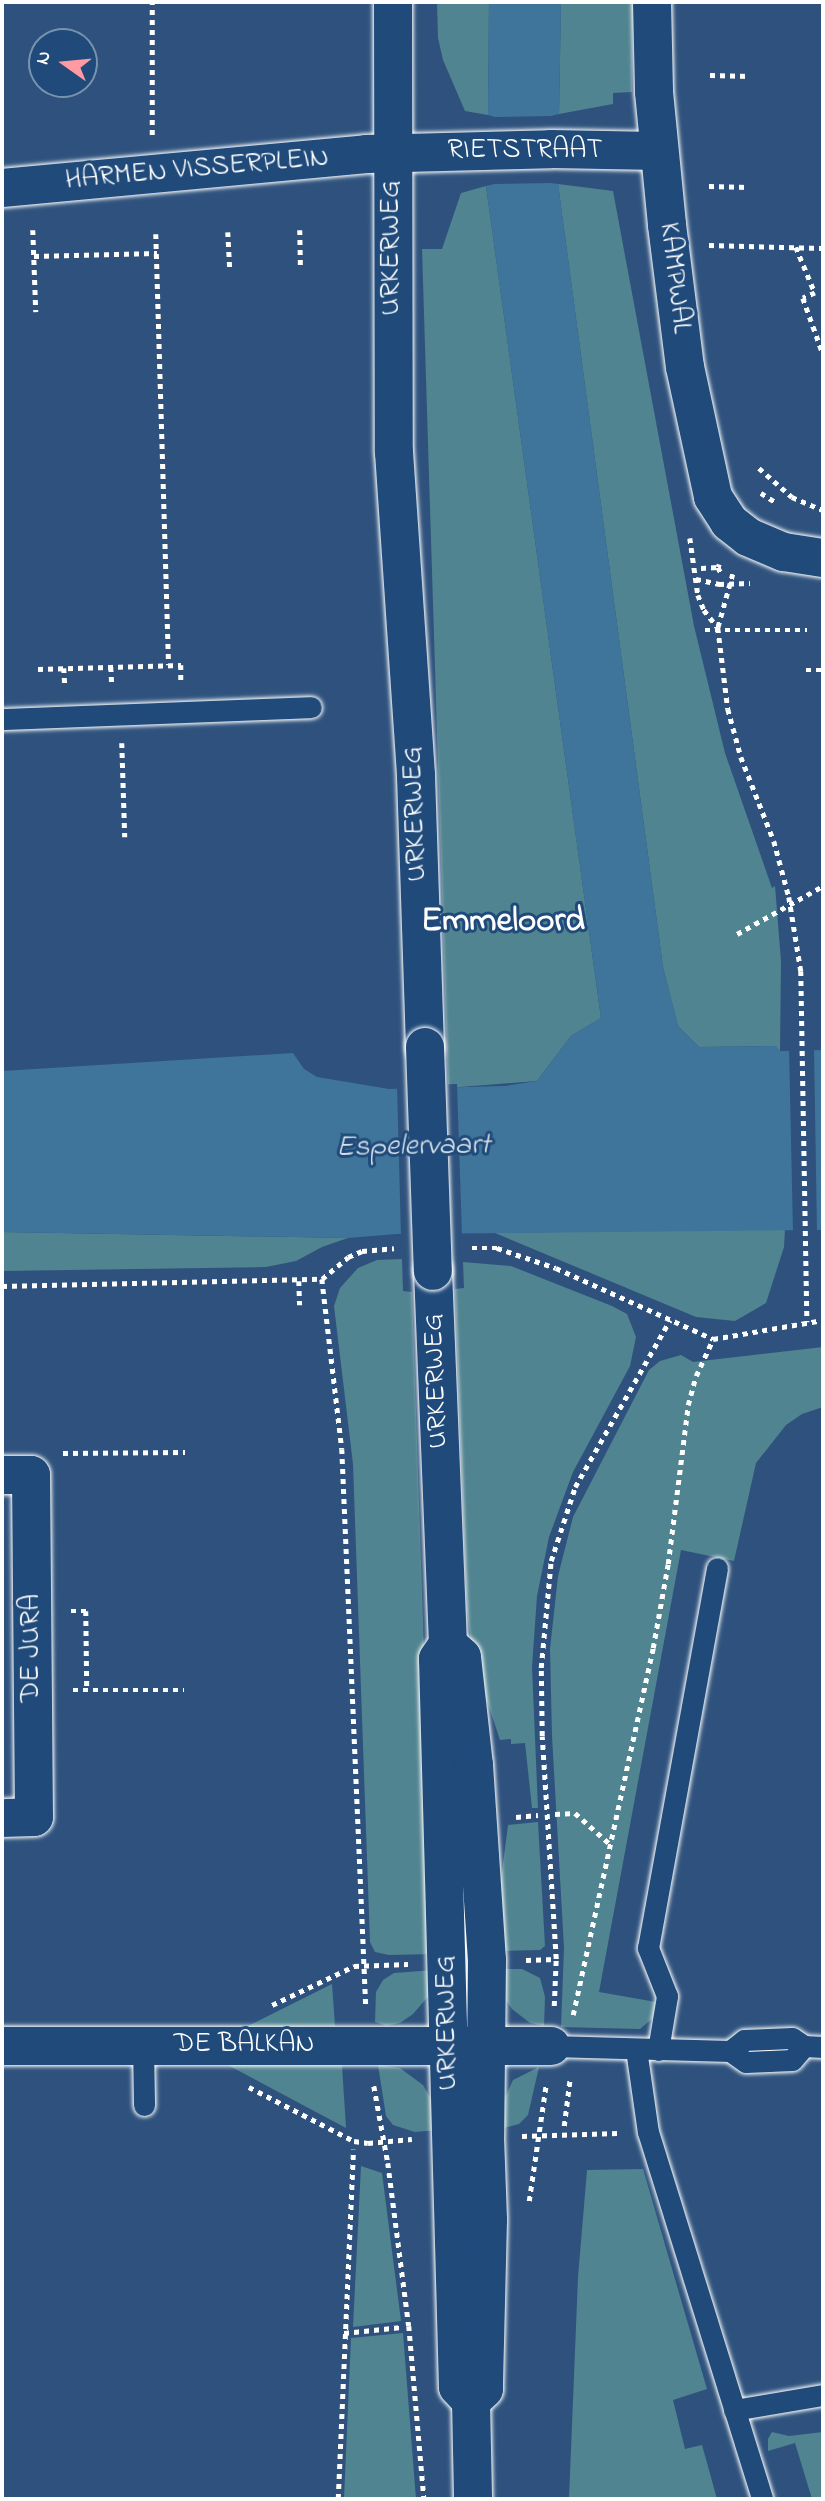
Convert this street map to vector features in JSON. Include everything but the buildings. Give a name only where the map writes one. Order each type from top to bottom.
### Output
[{"type":"main road","name":"URKERWEG","points":[[394,2],[394,452],[415,776],[448,1644],[462,1657],[474,1766],[487,1960],[468,2044],[488,2220],[484,2389],[471,2401],[473,2499]]},
{"type":"main road","name":"KAMPWAL","points":[[652,2],[651,48],[658,151],[685,367],[709,483],[721,511],[748,537],[784,552],[823,558]]},
{"type":"main road","name":"RIETSTRAAT","points":[[392,153],[551,149],[658,151]]},
{"type":"main road","name":"HARMEN VISSERPLEIN","points":[[2,188],[237,163],[392,153]]},
{"type":"main road","name":"DE JURA","points":[[2,1475],[31,1475],[34,1817],[2,1818]]},
{"type":"main road","name":"URKERWEG","points":[[468,2044],[562,2039]]},
{"type":"main road","name":"DE BALKAN","points":[[2,2046],[468,2044]]},
{"type":"lane","points":[[2,719],[311,707]]},
{"type":"lane","points":[[658,2050],[667,1996],[648,1948],[717,1568]]},
{"type":"lane","name":"URKERWEG","points":[[562,2039],[636,2049],[730,2051],[746,2062],[792,2060],[814,2047]]},
{"type":"lane","points":[[143,2045],[144,2105]]},
{"type":"lane","points":[[636,2049],[649,2132],[762,2499]]},
{"type":"lane","points":[[734,2410],[823,2395]]},
{"type":"path","points":[[151,120],[152,2]]},
{"type":"path","points":[[710,75],[750,76]]},
{"type":"path","points":[[709,186],[749,187]]},
{"type":"path","points":[[33,230],[36,312]]},
{"type":"path","points":[[300,230],[300,269]]},
{"type":"path","points":[[228,232],[230,271]]},
{"type":"path","points":[[156,234],[169,665]]},
{"type":"path","points":[[709,245],[823,248]]},
{"type":"path","points":[[796,247],[815,293],[803,298],[823,354]]},
{"type":"path","points":[[34,256],[157,253]]},
{"type":"path","points":[[813,327],[823,327]]},
{"type":"path","points":[[758,468],[792,497],[823,510]]},
{"type":"path","points":[[718,567],[722,575]]},
{"type":"path","points":[[696,579],[729,584],[718,628],[727,709],[741,757],[774,841],[790,904],[801,971],[807,1322]]},
{"type":"path","points":[[704,610],[718,628]]},
{"type":"path","points":[[705,630],[807,630]]},
{"type":"path","points":[[38,669],[181,665],[181,691]]},
{"type":"path","points":[[806,670],[823,670]]},
{"type":"path","points":[[121,714],[125,837]]},
{"type":"path","points":[[737,934],[823,886]]},
{"type":"path","points":[[2,1286],[322,1279],[348,1257],[362,1251],[400,1248]]},
{"type":"path","points":[[466,1248],[508,1251],[616,1293],[713,1339],[823,1320]]},
{"type":"path","points":[[322,1279],[342,1449],[366,2015]]},
{"type":"path","points":[[299,1281],[300,1305]]},
{"type":"path","points":[[564,2126],[562,2039],[542,1736],[541,1668],[551,1561],[575,1487],[670,1320]]},
{"type":"path","points":[[562,2039],[610,1844],[668,1563],[688,1405],[696,1376],[713,1339]]},
{"type":"path","points":[[57,1453],[185,1452]]},
{"type":"path","points":[[61,1611],[93,1611]]},
{"type":"path","points":[[86,1611],[87,1690]]},
{"type":"path","points":[[62,1690],[184,1690]]},
{"type":"path","points":[[514,1811],[514,1817],[538,1815]]},
{"type":"path","points":[[555,1814],[575,1813],[610,1844]]},
{"type":"path","points":[[267,2008],[338,1972],[364,1966],[412,1963]]},
{"type":"path","points":[[372,2075],[384,2141],[413,2365],[424,2499]]},
{"type":"path","points":[[244,2084],[345,2138],[360,2143],[384,2141]]},
{"type":"path","points":[[510,2136],[630,2133]]},
{"type":"path","points":[[338,2499],[353,2149]]},
{"type":"path","points":[[344,2333],[402,2327]]},
{"type":"green space","points":[[437,2],[489,2],[488,115],[465,111],[443,60],[438,38]]},
{"type":"green space","points":[[561,2],[633,2],[632,92],[613,93],[613,104],[559,114]]},
{"type":"green space","points":[[558,184],[613,191],[694,626],[725,753],[772,888],[775,886],[781,961],[780,1051],[775,1046],[699,1047],[678,1026],[663,967]]},
{"type":"green space","points":[[486,186],[601,1018],[571,1036],[537,1081],[448,1088],[422,249],[442,249],[461,193]]},
{"type":"green space","points":[[785,1229],[784,1247],[766,1303],[735,1321],[696,1317],[495,1233]]},
{"type":"green space","points":[[2,1232],[348,1238],[322,1247],[296,1261],[266,1267],[2,1271]]},
{"type":"green space","points":[[402,1259],[403,1291],[412,1292],[434,1954],[389,1955],[375,1952],[370,1942],[353,1464],[334,1306],[340,1288],[358,1268],[377,1260]]},
{"type":"green space","points":[[463,1262],[511,1266],[612,1306],[627,1314],[636,1337],[630,1366],[573,1472],[549,1537],[537,1596],[532,1667],[538,1808],[532,1808],[525,1743],[511,1744],[511,1739],[500,1740],[473,1658],[467,1611],[455,1289],[464,1288]]},
{"type":"green space","points":[[823,1347],[823,1407],[802,1414],[786,1425],[756,1463],[734,1561],[681,1550],[599,1992],[656,2002],[653,2018],[640,2029],[561,2027],[564,1948],[550,1649],[558,1576],[573,1517],[649,1370],[660,1361],[681,1355],[693,1362]]},
{"type":"green space","points":[[538,1822],[545,1946],[540,1950],[499,1951],[494,1934],[508,1825]]},
{"type":"green space","points":[[497,1969],[522,1969],[540,1978],[545,1997],[544,2026],[530,2023],[512,2009],[500,1991]]},
{"type":"green space","points":[[435,1970],[432,1992],[413,2014],[400,2023],[386,2026],[375,2022],[376,1992],[383,1980],[394,1973]]},
{"type":"green space","points":[[332,1984],[335,2026],[246,2027]]},
{"type":"green space","points":[[226,2064],[342,2065],[346,2128]]},
{"type":"green space","points":[[378,2065],[400,2068],[423,2085],[434,2104],[438,2130],[415,2132],[393,2125],[386,2116]]},
{"type":"green space","points":[[539,2067],[528,2115],[519,2124],[500,2129],[500,2109],[513,2080]]},
{"type":"green space","points":[[361,2166],[382,2173],[401,2321],[353,2327]]},
{"type":"green space","points":[[643,2169],[707,2389],[673,2400],[685,2449],[702,2445],[717,2499],[569,2499],[578,2277],[587,2170]]},
{"type":"green space","points":[[403,2333],[416,2499],[344,2499],[351,2338]]},
{"type":"green space","points":[[772,2432],[789,2436],[823,2432],[823,2499],[812,2499],[795,2443],[768,2451],[768,2439]]},
{"type":"water","name":"Espelervaart","points":[[489,2],[561,2],[559,114],[551,116],[551,183],[558,184],[663,967],[678,1026],[699,1047],[776,1046],[780,1051],[823,1050],[823,1230],[397,1234],[348,1238],[2,1232],[2,1071],[293,1053],[304,1069],[317,1077],[389,1089],[505,1086],[537,1081],[571,1036],[601,1018],[486,186],[495,184],[495,117],[488,115]]},
{"type":"pier","points":[[551,116],[551,183],[495,184],[495,117]]},
{"type":"pier","points":[[789,1047],[814,1047],[817,1233],[793,1233]]},
{"type":"pier","points":[[457,1084],[462,1236],[401,1237],[397,1086]]},
{"type":"district","name":"Emmeloord","points":[[503,922]]}]
